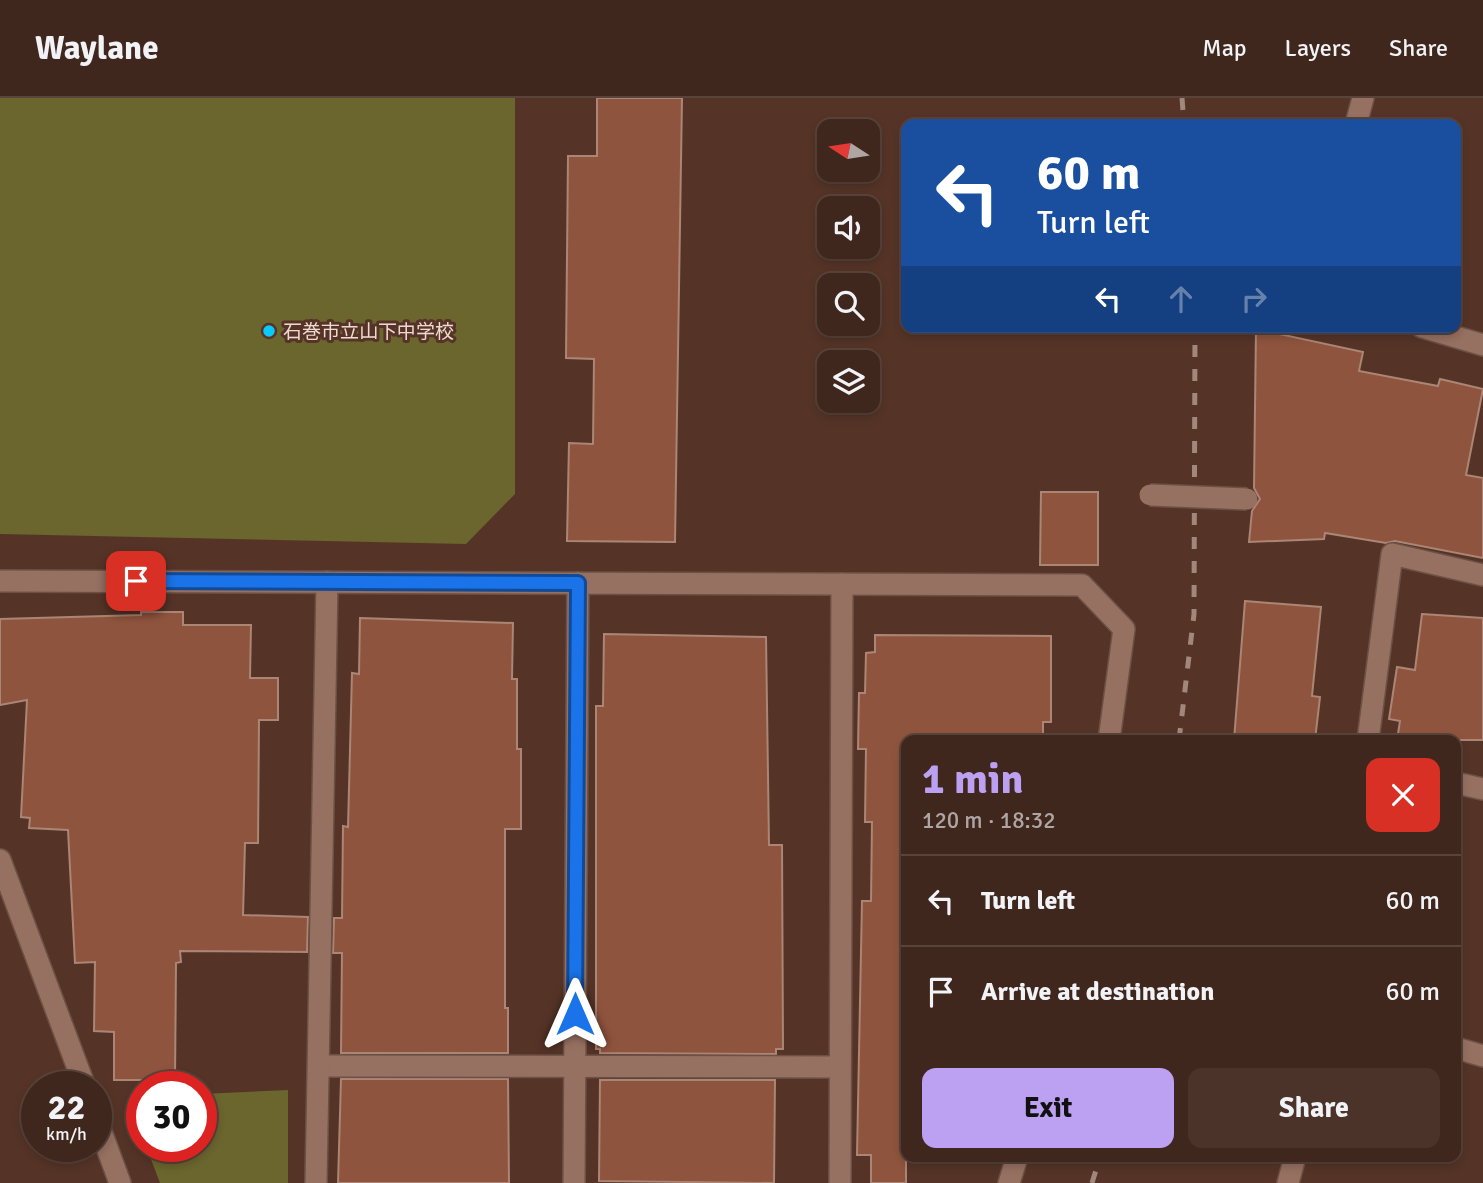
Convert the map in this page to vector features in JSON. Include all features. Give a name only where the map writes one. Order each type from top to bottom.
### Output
[{"type":"street","points":[[1357,119],[1363,98]]},
{"type":"street","points":[[1442,333],[1483,345]]},
{"type":"street","points":[[1150,495],[1247,499]]},
{"type":"street","points":[[1369,735],[1392,554],[1483,575]]},
{"type":"street","points":[[0,580],[1082,586],[1124,629],[1110,735]]},
{"type":"street","points":[[316,1183],[327,582]]},
{"type":"street","points":[[574,1183],[578,583]]},
{"type":"street","points":[[839,1183],[842,584]]},
{"type":"street","points":[[1461,784],[1483,789]]},
{"type":"street","points":[[0,860],[79,1071]]},
{"type":"street","points":[[1461,1049],[1483,1056]]},
{"type":"street","points":[[320,1066],[839,1067]]},
{"type":"street","points":[[112,1161],[120,1183]]},
{"type":"street","points":[[1009,1183],[1015,1162]]},
{"type":"street","points":[[1288,1183],[1294,1162]]},
{"type":"shaded area","name":"石巻市立山下中学校","points":[[0,98],[515,98],[515,494],[466,544],[0,534]]},
{"type":"shaded area","points":[[288,1090],[288,1183],[160,1183],[152,1162],[217,1162],[217,1093]]},
{"type":"building","points":[[597,98],[682,98],[675,542],[567,541],[569,443],[593,444],[594,359],[566,358],[568,156],[597,156]]},
{"type":"building","points":[[1256,333],[1275,333],[1363,352],[1359,371],[1438,386],[1440,379],[1483,389],[1466,475],[1483,478],[1483,558],[1395,541],[1386,543],[1325,533],[1324,539],[1249,542],[1252,511],[1260,499],[1254,488]]},
{"type":"building","points":[[1041,492],[1098,492],[1098,565],[1040,565]]},
{"type":"building","points":[[1245,601],[1321,607],[1312,696],[1320,697],[1316,735],[1234,735]]},
{"type":"building","points":[[141,612],[183,612],[183,625],[251,625],[250,678],[278,678],[278,720],[259,720],[258,843],[245,843],[243,915],[308,917],[307,952],[180,951],[181,962],[176,963],[175,1071],[126,1071],[126,1080],[114,1080],[114,1032],[94,1031],[95,962],[75,963],[68,830],[29,828],[30,818],[21,817],[27,700],[0,705],[0,619],[141,615]]},
{"type":"building","points":[[1422,614],[1483,618],[1483,740],[1461,740],[1461,735],[1398,735],[1400,721],[1389,719],[1397,667],[1415,670]]},
{"type":"building","points":[[360,618],[513,623],[512,679],[517,679],[517,749],[521,749],[521,829],[505,829],[505,1008],[508,1008],[508,1053],[341,1053],[342,953],[333,953],[334,918],[342,918],[343,826],[348,827],[352,673],[359,674]]},
{"type":"building","points":[[604,634],[766,637],[769,845],[782,845],[783,1049],[776,1049],[776,1054],[600,1053],[600,1049],[596,1049],[596,706],[603,706]]},
{"type":"building","points":[[875,635],[1051,636],[1051,722],[1043,722],[1043,735],[901,735],[901,1162],[906,1162],[906,1183],[871,1183],[871,1155],[857,1155],[862,901],[871,901],[872,822],[865,822],[866,749],[858,749],[859,693],[865,693],[866,653],[875,652]]},
{"type":"building","points":[[341,1079],[508,1079],[509,1183],[338,1183]]},
{"type":"building","points":[[600,1080],[775,1080],[774,1183],[599,1181]]},
{"type":"railway","points":[[1182,98],[1184,119]]},
{"type":"railway","points":[[1180,735],[1194,614],[1195,333]]},
{"type":"railway","points":[[1092,1183],[1098,1162]]},
{"type":"place","name":"石巻市立山下中学校","points":[[269,331]]},
{"type":"route","points":[[136,581],[578,583],[575,1014]]}]
